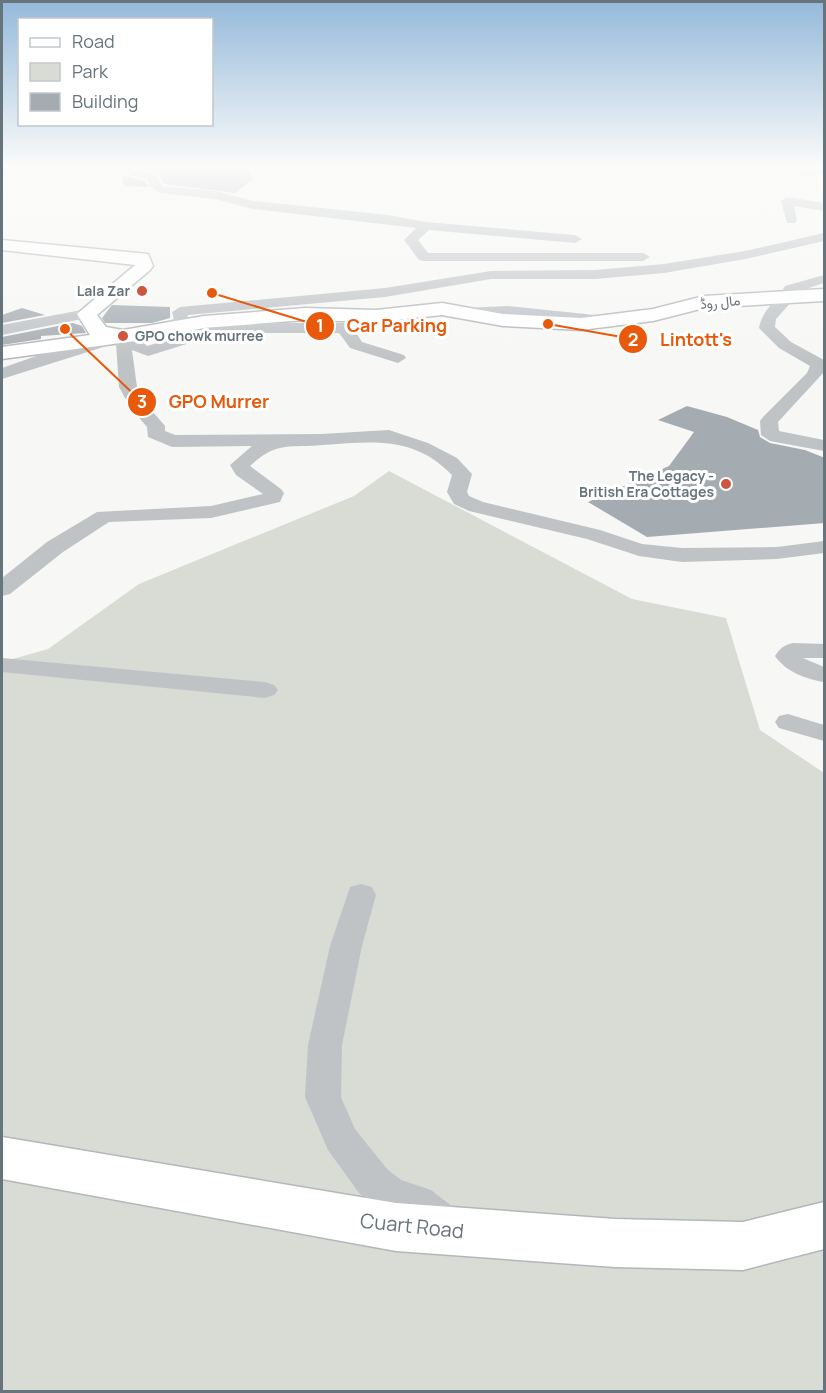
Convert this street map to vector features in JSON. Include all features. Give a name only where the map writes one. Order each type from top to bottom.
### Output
[{"type":"main road","points":[[2,245],[142,258],[144,266],[87,314],[91,327],[100,334],[123,336]]},
{"type":"main road","name":"مال روڈ","points":[[2,353],[150,333],[204,322],[305,314],[376,316],[442,309],[503,320],[570,324],[652,315],[704,302],[825,295]]},
{"type":"main road","name":"Cuart Road","points":[[2,1158],[396,1227],[615,1243],[743,1246],[825,1226]]},
{"type":"street","points":[[420,232],[411,240],[424,257],[547,255],[662,258]]},
{"type":"street","points":[[500,232],[587,239]]},
{"type":"street","points":[[150,333],[163,326],[182,321],[180,312],[370,294],[436,286],[493,275],[608,274],[646,271],[695,264],[825,237]]},
{"type":"street","points":[[825,279],[790,289],[796,297],[768,318],[767,328],[785,345],[820,363],[815,375],[769,421],[770,435],[825,445]]},
{"type":"street","points":[[2,330],[87,314]]},
{"type":"street","points":[[2,374],[48,357],[123,336],[134,342],[141,350],[148,351],[236,327],[345,328],[350,340],[356,345],[398,358]]},
{"type":"street","points":[[123,336],[128,387],[156,426],[155,433],[172,441],[280,438],[321,440],[370,435],[389,436],[421,447],[450,462],[462,474],[457,492],[461,500],[476,507],[593,534],[639,550],[693,555],[777,553],[825,547]]},
{"type":"street","points":[[2,589],[55,547],[104,516],[211,512],[273,498],[274,493],[243,471],[240,465],[253,453],[280,438]]},
{"type":"street","points":[[825,651],[793,650],[787,656],[797,665],[825,675]]},
{"type":"street","points":[[2,665],[265,690]]},
{"type":"street","points":[[788,722],[825,733]]},
{"type":"street","points":[[361,895],[346,946],[325,1045],[323,1097],[341,1139],[373,1181],[390,1194],[417,1202],[453,1231]]},
{"type":"green space","points":[[389,471],[632,599],[726,618],[760,730],[824,773],[824,1391],[2,1392],[2,662],[48,649],[139,584],[354,496]]},
{"type":"building","points":[[112,305],[170,307],[170,318],[152,323],[105,323],[102,318]]},
{"type":"building","points":[[22,308],[45,315],[2,323],[2,315]]},
{"type":"building","points":[[73,323],[82,326],[86,333],[41,336],[41,339],[2,345],[2,337]]},
{"type":"building","name":"The Legacy - British Era Cottages","points":[[687,406],[727,417],[758,430],[760,437],[770,443],[805,450],[825,458],[825,523],[647,537],[588,502],[669,466],[694,432],[658,420]]},
{"type":"place","name":"Lala Zar","points":[[142,291]]},
{"type":"place","name":"Car Parking","points":[[212,293]]},
{"type":"place","name":"Lintott's","points":[[548,324]]},
{"type":"place","name":"GPO Murrer","points":[[65,329]]},
{"type":"place","name":"GPO chowk murree","points":[[123,336]]},
{"type":"place","name":"The Legacy - British Era Cottages","points":[[726,484]]}]
